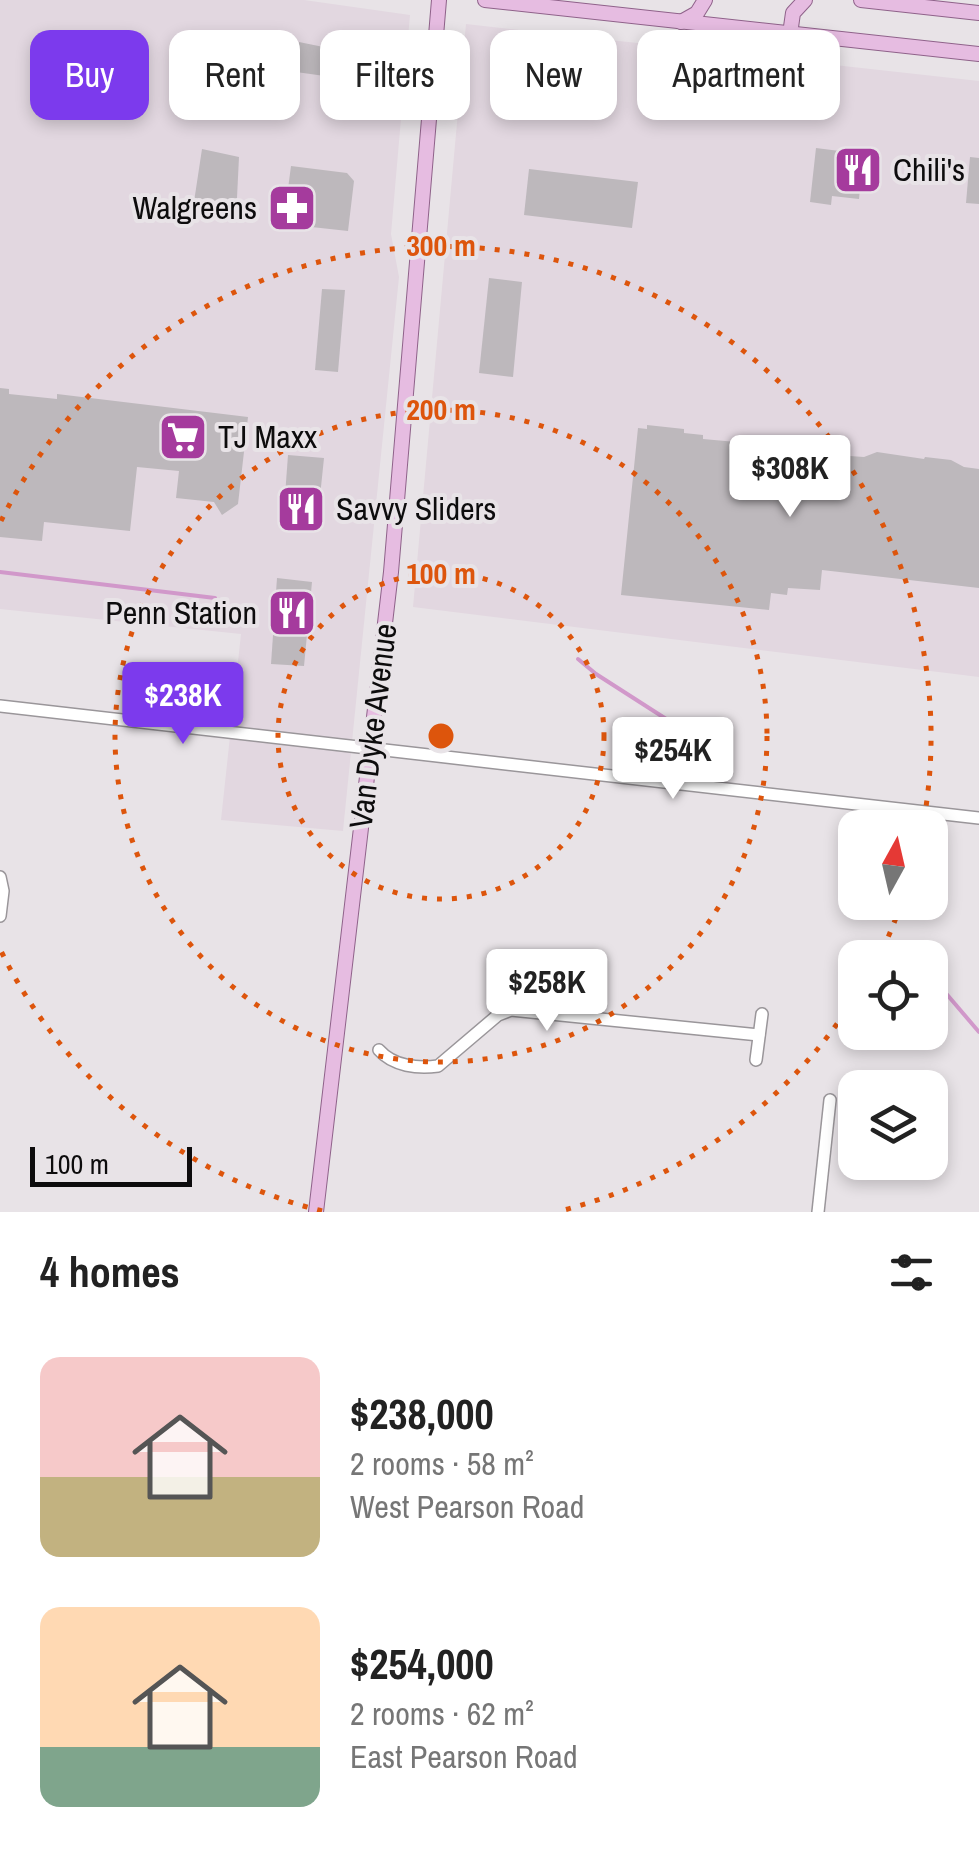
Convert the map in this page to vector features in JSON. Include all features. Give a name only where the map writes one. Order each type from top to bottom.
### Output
[{"type":"main road","name":"Van Dyke Avenue","points":[[316,1212],[406,411],[440,0]]},
{"type":"main road","points":[[485,0],[754,30]]},
{"type":"main road","points":[[681,22],[697,13],[705,0]]},
{"type":"main road","points":[[790,30],[792,13],[805,0]]},
{"type":"main road","points":[[861,0],[979,13]]},
{"type":"main road","points":[[840,39],[979,54]]},
{"type":"street","points":[[0,706],[979,818]]},
{"type":"street","points":[[0,877],[0,916]]},
{"type":"street","points":[[379,1050],[397,1063],[438,1066],[498,1015],[511,1010],[759,1035]]},
{"type":"street","points":[[756,1060],[762,1014]]},
{"type":"street","points":[[818,1212],[830,1100]]},
{"type":"shaded area","points":[[0,0],[304,0],[410,15],[409,30],[320,30],[320,120],[401,120],[391,234],[399,277],[343,831],[221,820],[241,634],[0,609]]},
{"type":"shaded area","points":[[466,24],[520,30],[490,30],[490,120],[617,120],[617,41],[637,43],[637,120],[840,120],[840,66],[979,81],[979,677],[413,607],[457,120],[470,120],[470,30],[465,30]]},
{"type":"building","points":[[300,42],[320,46],[320,75],[300,73]]},
{"type":"building","points":[[816,148],[879,156],[875,191],[860,189],[859,199],[832,196],[831,205],[810,202]]},
{"type":"building","points":[[202,149],[239,157],[236,218],[192,215]]},
{"type":"building","points":[[970,157],[979,158],[979,204],[966,203]]},
{"type":"building","name":"Walgreens","points":[[291,166],[347,173],[354,181],[348,231],[284,224],[285,217],[275,216],[276,202],[286,204]]},
{"type":"building","points":[[529,169],[638,182],[632,228],[524,215]]},
{"type":"building","points":[[489,278],[522,282],[513,377],[479,373]]},
{"type":"building","points":[[322,289],[345,290],[338,372],[315,370]]},
{"type":"building","points":[[0,388],[9,389],[9,394],[57,399],[57,394],[248,417],[238,504],[222,515],[214,502],[176,498],[179,471],[137,467],[130,531],[44,522],[42,541],[0,537]]},
{"type":"building","points":[[647,425],[684,429],[684,433],[703,435],[703,439],[814,449],[814,453],[835,455],[864,457],[877,452],[925,457],[979,469],[979,588],[822,570],[820,590],[788,588],[787,595],[771,593],[769,610],[621,595],[638,428],[647,429]]},
{"type":"building","points":[[288,455],[324,458],[317,525],[283,523]]},
{"type":"building","points":[[277,578],[312,582],[304,666],[271,664]]},
{"type":"waterway","points":[[0,572],[215,598]]},
{"type":"waterway","points":[[578,659],[727,758]]},
{"type":"waterway","points":[[948,996],[979,1032]]},
{"type":"place","name":"Chili's","points":[[858,170]]},
{"type":"place","name":"Walgreens","points":[[292,208]]},
{"type":"place","name":"TJ Maxx","points":[[183,437]]},
{"type":"place","name":"Savvy Sliders","points":[[301,509]]},
{"type":"place","name":"Penn Station","points":[[292,613]]}]
